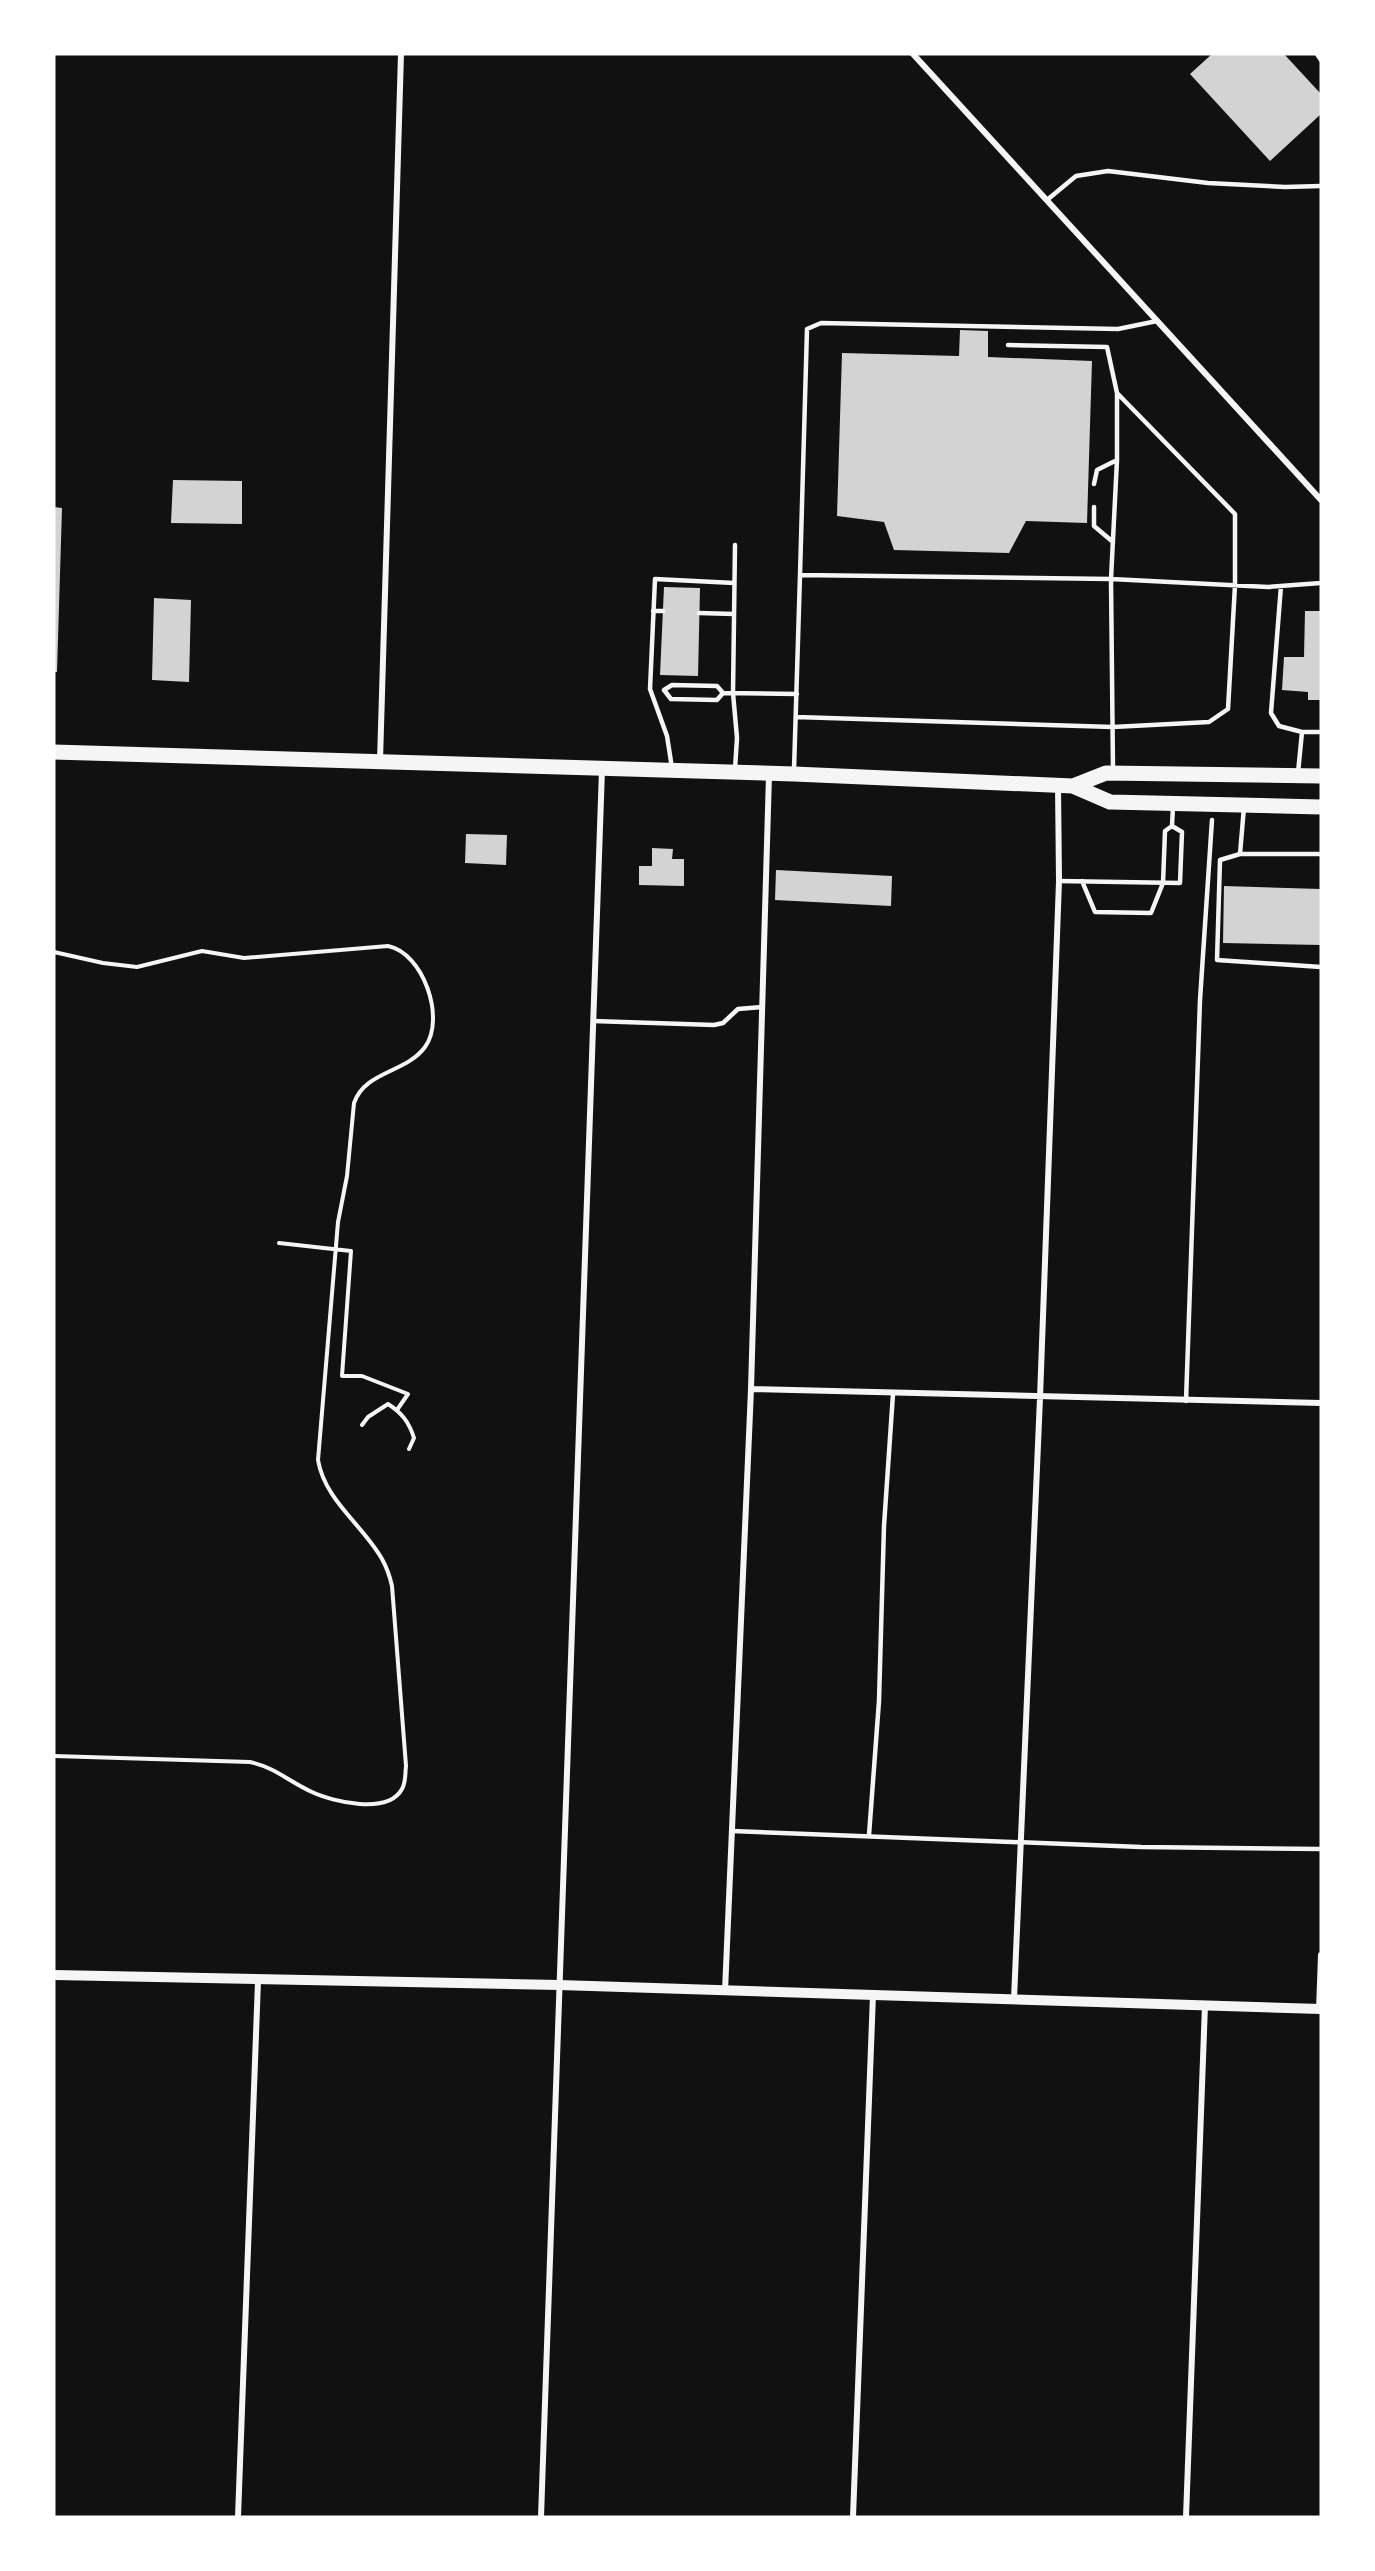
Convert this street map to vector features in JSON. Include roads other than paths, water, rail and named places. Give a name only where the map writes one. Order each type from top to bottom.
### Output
[{"type":"main road","points":[[54,752],[794,774],[1066,786],[1110,802],[1321,807]]},
{"type":"main road","points":[[1066,786],[1106,773],[1321,776]]},
{"type":"street","points":[[380,761],[401,54]]},
{"type":"street","points":[[913,54],[1321,500]]},
{"type":"street","points":[[541,2517],[602,768]]},
{"type":"street","points":[[725,1991],[751,1389],[769,773]]},
{"type":"street","points":[[1014,1999],[1040,1398],[1059,881],[1066,786]]},
{"type":"street","points":[[751,1389],[1040,1398],[1321,1403]]},
{"type":"street","points":[[54,1975],[258,1981],[559,1985],[1320,2009],[1321,1955]]},
{"type":"street","points":[[238,2517],[258,1981]]},
{"type":"street","points":[[853,2517],[873,1995]]},
{"type":"street","points":[[1186,2517],[1205,2005]]},
{"type":"lane","points":[[1317,54],[1321,60]]},
{"type":"lane","points":[[1047,200],[1076,176],[1108,171],[1208,183],[1285,188],[1321,186]]},
{"type":"lane","points":[[794,774],[807,329],[820,323],[1118,329],[1157,321]]},
{"type":"lane","points":[[1008,345],[1107,347],[1117,393],[1112,579],[1113,773]]},
{"type":"lane","points":[[796,717],[1113,727],[1209,722],[1228,709],[1235,585],[1235,514],[1117,393]]},
{"type":"lane","points":[[1094,484],[1097,470],[1117,459]]},
{"type":"lane","points":[[1094,507],[1094,526],[1113,542]]},
{"type":"lane","points":[[735,545],[733,693],[737,738],[735,772]]},
{"type":"lane","points":[[800,575],[1112,579],[1281,586],[1321,583]]},
{"type":"lane","points":[[672,771],[667,736],[650,689],[655,579],[734,583]]},
{"type":"lane","points":[[1281,586],[1271,713],[1279,726],[1302,732],[1321,732]]},
{"type":"lane","points":[[653,610],[663,611]]},
{"type":"lane","points":[[699,612],[734,614]]},
{"type":"lane","points":[[650,689],[664,690],[672,685],[717,686],[723,693],[797,694]]},
{"type":"lane","points":[[664,690],[671,699],[717,700],[723,693]]},
{"type":"lane","points":[[1298,776],[1302,732]]},
{"type":"lane","points":[[1172,826],[1173,803]]},
{"type":"lane","points":[[1240,854],[1245,805]]},
{"type":"lane","points":[[1186,1401],[1200,1000],[1212,820]]},
{"type":"lane","points":[[1059,881],[1180,883],[1182,832],[1172,826]]},
{"type":"lane","points":[[1082,881],[1095,912],[1150,913],[1162,883],[1165,831],[1172,826]]},
{"type":"lane","points":[[1321,854],[1240,854],[1220,860],[1217,960],[1321,968]]},
{"type":"lane","points":[[593,1021],[714,1025],[723,1023],[738,1009],[762,1007]]},
{"type":"lane","points":[[869,1835],[879,1701],[884,1526],[893,1394]]},
{"type":"lane","points":[[732,1831],[1141,1847],[1321,1849]]}]
